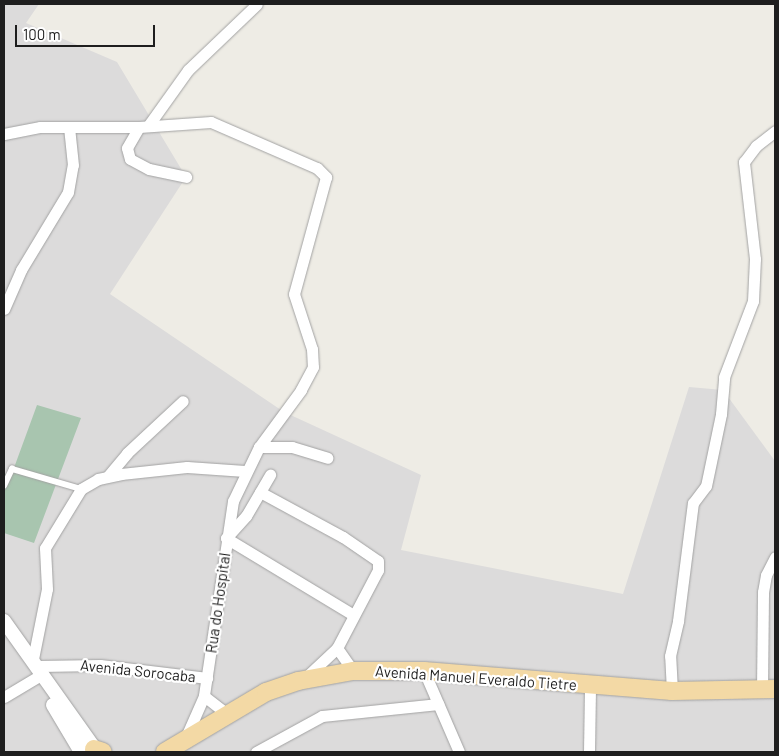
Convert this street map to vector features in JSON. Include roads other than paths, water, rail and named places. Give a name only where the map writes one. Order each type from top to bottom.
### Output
[{"type":"main road","name":"Avenida Manuel Everaldo Tietre","points":[[166,752],[266,692],[304,680],[352,672],[424,671],[672,692],[769,690]]},
{"type":"street","points":[[186,177],[149,169],[130,158],[127,148],[172,90],[203,56],[257,4]]},
{"type":"street","points":[[4,134],[40,127],[144,127],[219,123],[272,151],[317,168],[326,177],[294,294],[312,349],[313,367],[307,380],[259,447],[245,471],[233,501],[226,538],[352,614]]},
{"type":"street","points":[[4,309],[21,270],[68,192],[73,165],[69,128]]},
{"type":"street","points":[[672,692],[670,656],[694,501],[705,489],[714,456],[725,371],[753,301],[755,259],[744,162],[756,146],[775,131]]},
{"type":"street","points":[[108,476],[127,453],[183,401]]},
{"type":"street","points":[[259,447],[292,447],[327,458]]},
{"type":"street","points":[[4,697],[36,667],[47,590],[45,548],[81,489],[108,476],[187,467],[245,471]]},
{"type":"street","name":"Rua do Hospital","points":[[185,740],[204,696],[226,538],[246,516],[270,475]]},
{"type":"street","points":[[260,492],[375,558],[379,567],[352,614],[337,648],[304,680]]},
{"type":"street","points":[[769,690],[763,592],[766,575],[775,557]]},
{"type":"street","points":[[763,592],[775,593]]},
{"type":"street","points":[[4,621],[94,751]]},
{"type":"street","points":[[4,632],[36,667]]},
{"type":"street","points":[[337,648],[352,672]]},
{"type":"street","name":"Avenida Sorocaba","points":[[36,667],[100,664],[207,678]]},
{"type":"street","points":[[424,671],[459,752]]},
{"type":"street","points":[[589,752],[590,685]]},
{"type":"street","points":[[204,696],[227,714]]},
{"type":"street","points":[[256,752],[322,716],[438,704]]},
{"type":"lane","points":[[4,486],[12,469],[81,489]]}]
